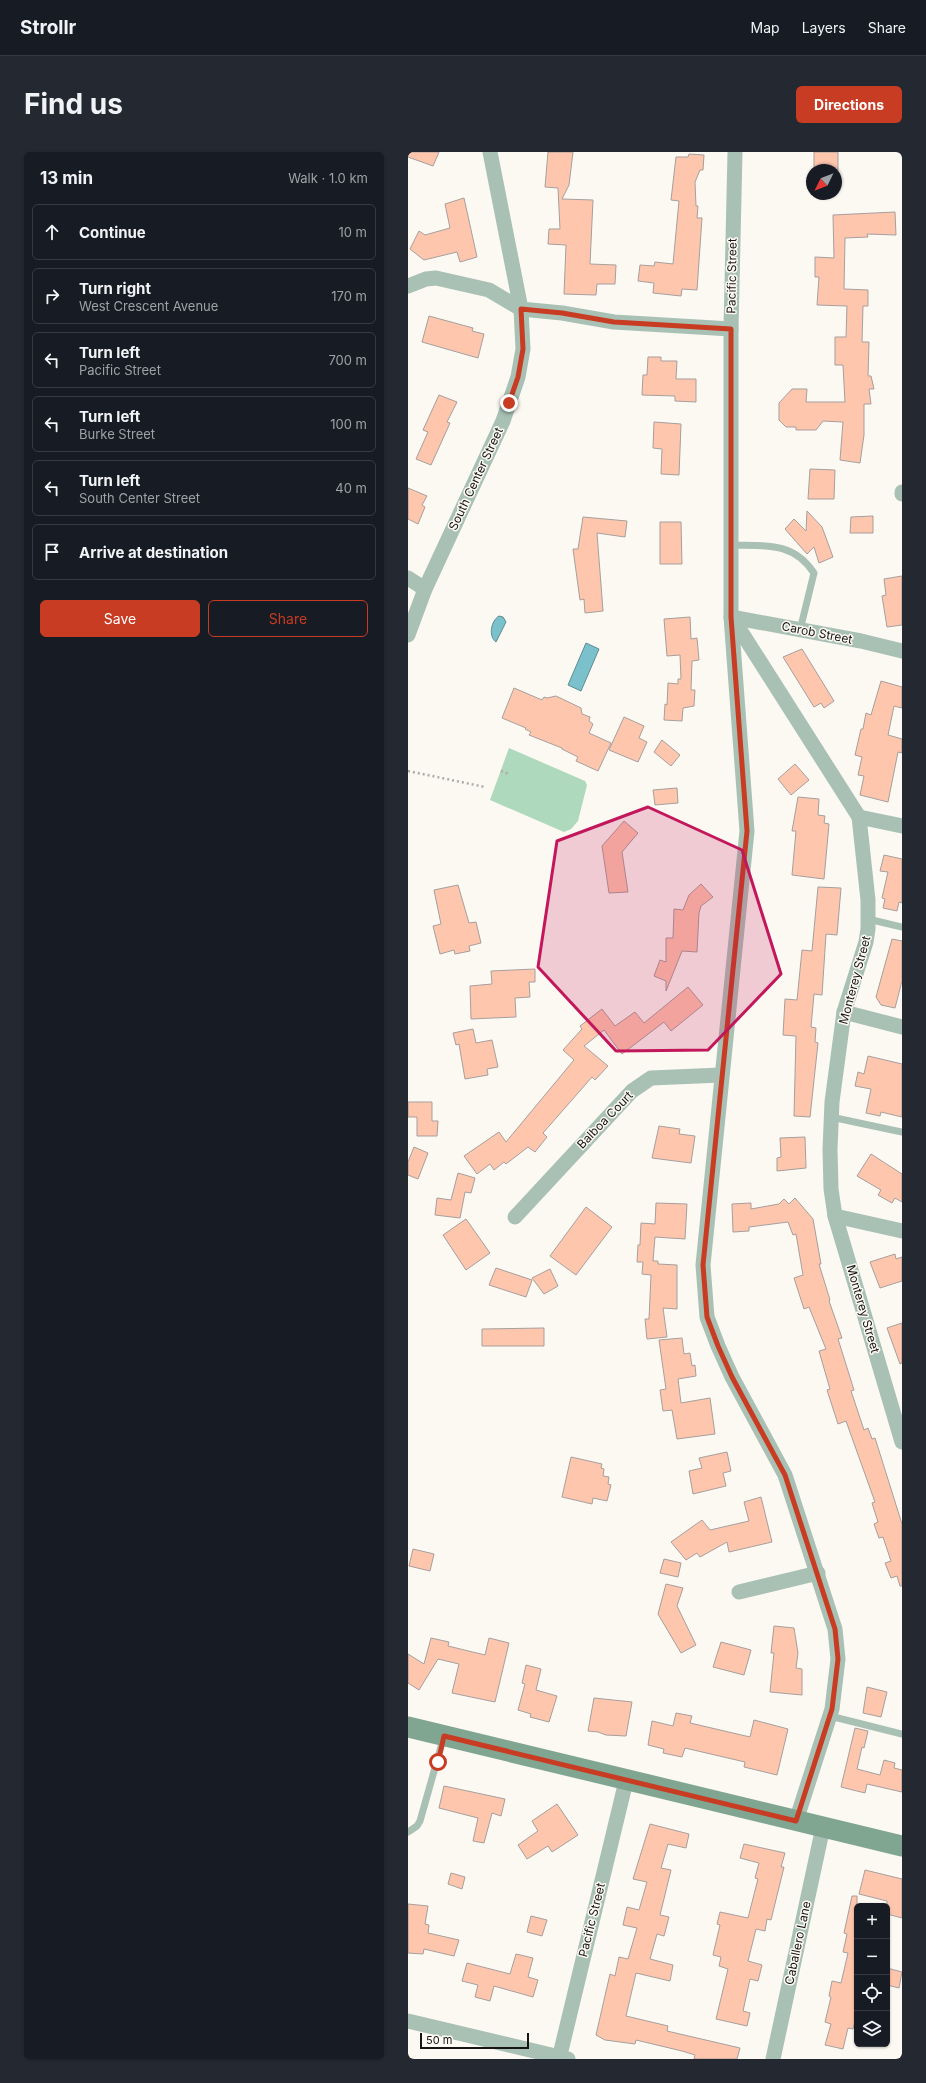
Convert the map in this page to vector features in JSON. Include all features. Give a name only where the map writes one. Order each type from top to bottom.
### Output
[{"type":"street","name":"South Center Street","points":[[408,635],[425,589],[503,421],[516,383],[523,349],[521,309],[490,152]]},
{"type":"street","name":"Pacific Street","points":[[735,152],[731,329],[731,617],[747,831],[721,1075],[703,1265],[707,1317],[732,1377],[785,1475],[835,1629],[838,1659],[830,1716],[796,1821]]},
{"type":"street","points":[[408,286],[426,279],[436,278],[489,290],[521,309],[562,313],[614,322],[731,329]]},
{"type":"street","points":[[408,578],[425,589]]},
{"type":"street","name":"Carob Street","points":[[731,617],[902,651]]},
{"type":"street","name":"Monterey Street","points":[[731,617],[859,817],[868,900],[868,918],[866,942],[844,1012],[831,1117],[831,1189],[835,1216],[902,1442]]},
{"type":"street","points":[[859,817],[902,826]]},
{"type":"street","points":[[844,1012],[902,1027]]},
{"type":"street","name":"Balboa Court","points":[[515,1217],[632,1091],[651,1078],[721,1075]]},
{"type":"street","points":[[835,1216],[902,1231]]},
{"type":"street","points":[[739,1592],[818,1573]]},
{"type":"street","points":[[408,1727],[626,1781],[902,1846]]},
{"type":"street","name":"Pacific Street","points":[[562,2058],[626,1781]]},
{"type":"street","name":"Caballero Lane","points":[[772,2059],[823,1827]]},
{"type":"street","points":[[408,2022],[562,2058]]},
{"type":"lane","points":[[731,545],[778,547],[795,553],[808,564],[814,573],[800,630]]},
{"type":"lane","points":[[868,918],[902,927]]},
{"type":"lane","points":[[831,1117],[902,1132]]},
{"type":"lane","points":[[830,1716],[902,1734]]},
{"type":"lane","points":[[408,1832],[420,1821],[444,1736]]},
{"type":"path","points":[[408,771],[485,787]]},
{"type":"path","points":[[501,771],[509,774]]},
{"type":"highlighted area","points":[[648,807],[742,850],[781,974],[708,1050],[616,1051],[538,967],[557,841]]},
{"type":"green space","points":[[509,748],[585,781],[587,785],[578,821],[571,829],[564,832],[490,800]]},
{"type":"water","points":[[499,616],[503,617],[506,622],[496,642],[491,632],[494,621]]},
{"type":"water","points":[[586,643],[599,649],[581,691],[568,685]]},
{"type":"building","points":[[408,152],[439,152],[433,166],[408,157]]},
{"type":"building","points":[[548,152],[573,152],[569,185],[562,199],[593,200],[590,264],[616,265],[615,284],[597,284],[596,295],[564,294],[566,245],[548,244],[549,229],[560,229],[558,188],[545,187]]},
{"type":"building","points":[[814,152],[838,152],[838,164],[814,164]]},
{"type":"building","points":[[689,154],[704,155],[703,170],[700,170],[695,182],[696,206],[698,206],[697,218],[702,218],[697,290],[682,289],[681,296],[653,293],[654,283],[638,281],[640,265],[654,266],[655,262],[673,264],[679,201],[671,200],[676,157],[688,157]]},
{"type":"building","points":[[464,198],[477,257],[460,262],[457,252],[424,260],[410,249],[419,231],[425,235],[450,228],[445,204]]},
{"type":"building","points":[[895,212],[896,235],[867,234],[868,237],[845,238],[844,289],[868,290],[868,306],[863,306],[862,342],[869,342],[868,376],[871,376],[874,389],[869,389],[871,404],[864,404],[864,435],[860,463],[840,460],[843,422],[823,421],[816,430],[796,430],[796,427],[786,427],[779,420],[779,403],[792,389],[807,389],[806,402],[845,402],[843,365],[835,365],[835,337],[846,337],[847,306],[817,305],[819,277],[815,277],[815,257],[834,258],[833,215]]},
{"type":"building","points":[[429,316],[473,328],[472,331],[484,334],[478,358],[422,342]]},
{"type":"building","points":[[648,357],[661,357],[661,361],[677,361],[676,379],[696,379],[696,402],[675,401],[675,396],[642,395],[643,375],[647,375]]},
{"type":"building","points":[[439,395],[457,402],[447,422],[450,423],[431,465],[416,459],[428,432],[423,430]]},
{"type":"building","points":[[654,422],[681,424],[679,475],[661,474],[662,449],[653,448]]},
{"type":"building","points":[[810,469],[835,470],[834,499],[808,499]]},
{"type":"building","points":[[408,488],[427,496],[422,505],[425,507],[418,524],[408,519]]},
{"type":"building","points":[[807,511],[822,527],[833,557],[819,563],[814,547],[807,554],[785,529],[794,519],[806,531]]},
{"type":"building","points":[[873,516],[873,533],[850,533],[851,517]]},
{"type":"building","points":[[583,517],[627,521],[625,537],[597,533],[603,611],[585,613],[584,599],[580,600],[573,549],[578,549]]},
{"type":"building","points":[[660,522],[681,522],[682,564],[660,564]]},
{"type":"building","points":[[902,576],[902,625],[887,627],[882,596],[886,595],[884,579]]},
{"type":"building","points":[[690,617],[691,639],[697,638],[699,660],[692,661],[691,690],[695,690],[694,706],[683,708],[682,721],[664,720],[665,704],[667,705],[668,683],[678,684],[678,679],[681,679],[680,655],[667,656],[664,619]]},
{"type":"building","points":[[802,649],[834,701],[824,708],[821,703],[814,707],[783,657]]},
{"type":"building","points":[[881,681],[902,687],[902,708],[894,706],[888,735],[902,739],[902,753],[898,752],[888,802],[860,795],[864,776],[858,775],[862,757],[855,755],[866,713],[871,715]]},
{"type":"building","points":[[514,688],[542,700],[544,697],[547,698],[556,696],[581,708],[582,714],[590,717],[589,721],[593,724],[589,733],[611,743],[598,771],[576,761],[578,757],[562,748],[529,735],[531,732],[525,729],[526,728],[502,718]]},
{"type":"building","points":[[624,717],[644,726],[639,738],[647,742],[638,762],[609,750]]},
{"type":"building","points":[[662,740],[680,755],[671,766],[654,752]]},
{"type":"building","points":[[795,764],[809,780],[791,795],[778,779]]},
{"type":"building","points":[[677,788],[678,803],[655,805],[653,790]]},
{"type":"building","points":[[798,797],[819,799],[818,815],[825,816],[824,823],[829,824],[824,879],[792,875],[796,831],[792,831]]},
{"type":"building","points":[[624,821],[638,833],[622,852],[628,892],[609,893],[602,846]]},
{"type":"building","points":[[884,855],[902,859],[902,903],[899,902],[897,911],[883,908],[885,899],[882,898],[888,872],[880,871]]},
{"type":"building","points":[[701,884],[713,897],[701,906],[699,913],[697,952],[682,951],[666,991],[666,981],[654,976],[660,960],[666,962],[666,938],[673,938],[674,909],[683,910],[689,895]]},
{"type":"building","points":[[458,885],[469,923],[476,922],[481,943],[469,946],[470,951],[455,954],[454,950],[440,954],[433,926],[441,924],[434,890]]},
{"type":"building","points":[[818,887],[841,888],[837,935],[826,934],[822,995],[814,994],[811,1027],[816,1028],[815,1042],[818,1043],[810,1117],[794,1116],[796,1036],[783,1035],[785,999],[797,1000],[802,950],[812,951]]},
{"type":"building","points":[[892,939],[902,941],[902,981],[895,1008],[881,1005],[876,997]]},
{"type":"building","points":[[535,969],[535,982],[529,982],[530,997],[515,998],[516,1017],[471,1019],[470,986],[492,984],[491,971]]},
{"type":"building","points":[[688,987],[703,1005],[671,1031],[664,1022],[622,1054],[604,1030],[584,1046],[608,1066],[595,1080],[592,1077],[543,1133],[547,1137],[535,1152],[528,1147],[506,1164],[504,1162],[494,1170],[490,1164],[477,1174],[464,1156],[499,1132],[506,1142],[574,1060],[563,1050],[582,1029],[580,1026],[602,1009],[615,1026],[635,1012],[644,1023]]},
{"type":"building","points":[[473,1029],[476,1043],[492,1040],[498,1067],[487,1069],[488,1075],[465,1079],[459,1044],[456,1045],[453,1033]]},
{"type":"building","points":[[868,1056],[902,1064],[902,1117],[881,1112],[880,1116],[866,1113],[871,1089],[855,1086],[858,1072],[864,1074]]},
{"type":"building","points":[[408,1102],[432,1102],[432,1121],[438,1121],[437,1136],[417,1136],[417,1117],[408,1117]]},
{"type":"building","points":[[659,1126],[680,1129],[679,1134],[695,1136],[691,1163],[652,1158]]},
{"type":"building","points":[[805,1137],[806,1168],[777,1171],[777,1158],[781,1157],[780,1138]]},
{"type":"building","points":[[414,1147],[428,1153],[418,1179],[408,1175],[408,1162]]},
{"type":"building","points":[[871,1154],[902,1174],[902,1202],[895,1198],[892,1203],[878,1195],[881,1190],[857,1176]]},
{"type":"building","points":[[458,1173],[475,1178],[471,1193],[465,1192],[460,1218],[435,1215],[437,1198],[451,1200]]},
{"type":"building","points":[[795,1198],[813,1219],[821,1264],[819,1264],[830,1300],[829,1301],[842,1338],[838,1339],[854,1390],[851,1391],[864,1430],[868,1428],[872,1439],[875,1438],[902,1524],[902,1586],[900,1586],[897,1576],[891,1578],[885,1563],[891,1561],[883,1537],[879,1538],[874,1524],[878,1522],[872,1503],[875,1502],[846,1421],[838,1424],[827,1390],[830,1389],[819,1351],[826,1349],[809,1307],[804,1309],[794,1278],[803,1275],[796,1234],[793,1235],[788,1222],[749,1227],[749,1231],[733,1232],[732,1204],[751,1203],[751,1209],[779,1204],[784,1199],[789,1204]]},
{"type":"building","points":[[656,1203],[687,1204],[685,1239],[655,1237],[653,1261],[658,1261],[658,1264],[677,1265],[677,1309],[663,1308],[667,1337],[647,1339],[645,1319],[649,1319],[651,1275],[642,1274],[643,1262],[637,1262],[638,1245],[640,1245],[641,1223],[655,1224]]},
{"type":"building","points":[[586,1207],[612,1227],[576,1275],[550,1256]]},
{"type":"building","points":[[466,1219],[490,1253],[466,1270],[443,1235]]},
{"type":"building","points":[[895,1254],[896,1259],[902,1257],[902,1281],[880,1288],[870,1262]]},
{"type":"building","points":[[496,1268],[532,1280],[526,1297],[489,1285]]},
{"type":"building","points":[[550,1269],[558,1286],[544,1294],[532,1278]]},
{"type":"building","points":[[902,1323],[902,1363],[900,1364],[887,1328]]},
{"type":"building","points":[[544,1328],[544,1346],[482,1346],[482,1329]]},
{"type":"building","points":[[682,1338],[684,1354],[690,1353],[692,1366],[695,1365],[696,1376],[678,1379],[681,1403],[710,1398],[715,1434],[677,1439],[672,1410],[663,1411],[660,1390],[666,1389],[659,1340]]},
{"type":"building","points":[[727,1452],[731,1471],[723,1473],[726,1486],[693,1494],[689,1471],[702,1468],[699,1458]]},
{"type":"building","points":[[571,1457],[602,1464],[601,1468],[604,1469],[603,1476],[609,1477],[608,1484],[611,1485],[607,1501],[593,1498],[592,1504],[562,1497]]},
{"type":"building","points":[[761,1497],[772,1542],[729,1552],[727,1542],[700,1557],[697,1553],[686,1560],[671,1542],[702,1520],[710,1530],[749,1521],[744,1502]]},
{"type":"building","points":[[413,1549],[434,1554],[430,1571],[409,1566]]},
{"type":"building","points":[[664,1559],[681,1563],[678,1577],[660,1573]]},
{"type":"building","points":[[666,1584],[683,1588],[677,1606],[696,1645],[681,1653],[658,1614]]},
{"type":"building","points":[[774,1626],[794,1628],[798,1653],[796,1668],[802,1669],[802,1695],[770,1692],[774,1653],[771,1653]]},
{"type":"building","points":[[431,1638],[449,1642],[448,1646],[485,1655],[489,1638],[509,1643],[495,1702],[452,1693],[459,1664],[438,1659],[419,1690],[408,1683],[408,1654],[424,1664]]},
{"type":"building","points":[[721,1642],[751,1650],[744,1675],[713,1667]]},
{"type":"building","points":[[526,1665],[541,1669],[536,1690],[557,1696],[549,1722],[530,1717],[531,1714],[518,1710],[525,1684],[522,1683]]},
{"type":"building","points":[[867,1687],[887,1692],[881,1717],[863,1713]]},
{"type":"building","points":[[594,1698],[632,1702],[626,1736],[606,1735],[588,1731]]},
{"type":"building","points":[[676,1713],[692,1716],[690,1723],[750,1737],[754,1720],[788,1729],[777,1775],[744,1767],[745,1762],[685,1748],[682,1757],[663,1753],[664,1749],[648,1745],[652,1721],[673,1726]]},
{"type":"building","points":[[855,1728],[868,1731],[864,1748],[862,1747],[857,1769],[880,1775],[884,1760],[895,1763],[894,1768],[902,1770],[902,1792],[867,1784],[865,1793],[841,1787]]},
{"type":"building","points":[[444,1786],[505,1799],[501,1816],[492,1813],[484,1843],[473,1841],[478,1818],[439,1808]]},
{"type":"building","points":[[557,1804],[578,1835],[552,1852],[548,1846],[527,1859],[518,1845],[538,1831],[532,1821]]},
{"type":"building","points":[[650,1824],[689,1834],[686,1848],[668,1844],[661,1868],[671,1870],[660,1915],[669,1917],[664,1936],[657,1934],[650,1959],[673,1965],[670,1981],[636,1973],[626,2016],[668,2026],[667,2031],[740,2048],[737,2059],[694,2059],[695,2055],[682,2051],[636,2040],[635,2044],[605,2040],[596,2035],[610,1974],[615,1976],[619,1957],[628,1959],[637,1928],[623,1925],[627,1907],[639,1910],[647,1882],[633,1879]]},
{"type":"building","points":[[744,1844],[785,1853],[781,1867],[784,1867],[771,1920],[767,1919],[765,1931],[756,1929],[748,1961],[762,1965],[758,1981],[750,1979],[743,2011],[750,2013],[747,2026],[716,2019],[728,1969],[719,1966],[721,1957],[713,1955],[720,1925],[717,1924],[720,1912],[748,1918],[758,1879],[755,1878],[759,1863],[740,1858]]},
{"type":"building","points":[[865,1870],[902,1879],[902,1918],[890,1915],[890,1903],[887,1903],[887,1901],[859,1894]]},
{"type":"building","points":[[451,1873],[465,1877],[462,1889],[448,1884]]},
{"type":"building","points":[[852,1896],[857,1896],[857,1903],[854,1903],[854,2025],[853,2029],[848,2028],[843,2049],[825,2045],[831,2024],[825,2022],[831,1997],[829,1996],[832,1981],[841,1983],[848,1953],[843,1952],[847,1934],[844,1933]]},
{"type":"building","points":[[408,1904],[428,1906],[425,1924],[429,1925],[428,1933],[459,1940],[454,1956],[424,1949],[423,1954],[408,1953]]},
{"type":"building","points":[[531,1916],[547,1920],[542,1936],[527,1932]]},
{"type":"building","points":[[516,1954],[533,1958],[528,1977],[538,1980],[533,1997],[494,1986],[490,2001],[475,1997],[478,1985],[462,1981],[467,1963],[510,1974]]},
{"type":"building","points":[[890,1969],[902,1972],[899,1988],[890,1986]]},
{"type":"route","points":[[438,1762],[444,1736],[796,1821],[832,1709],[838,1659],[835,1629],[785,1475],[759,1424],[732,1377],[707,1317],[703,1265],[721,1075],[747,831],[731,617],[731,329],[614,322],[562,313],[521,309],[523,349],[518,377],[509,403]]}]
